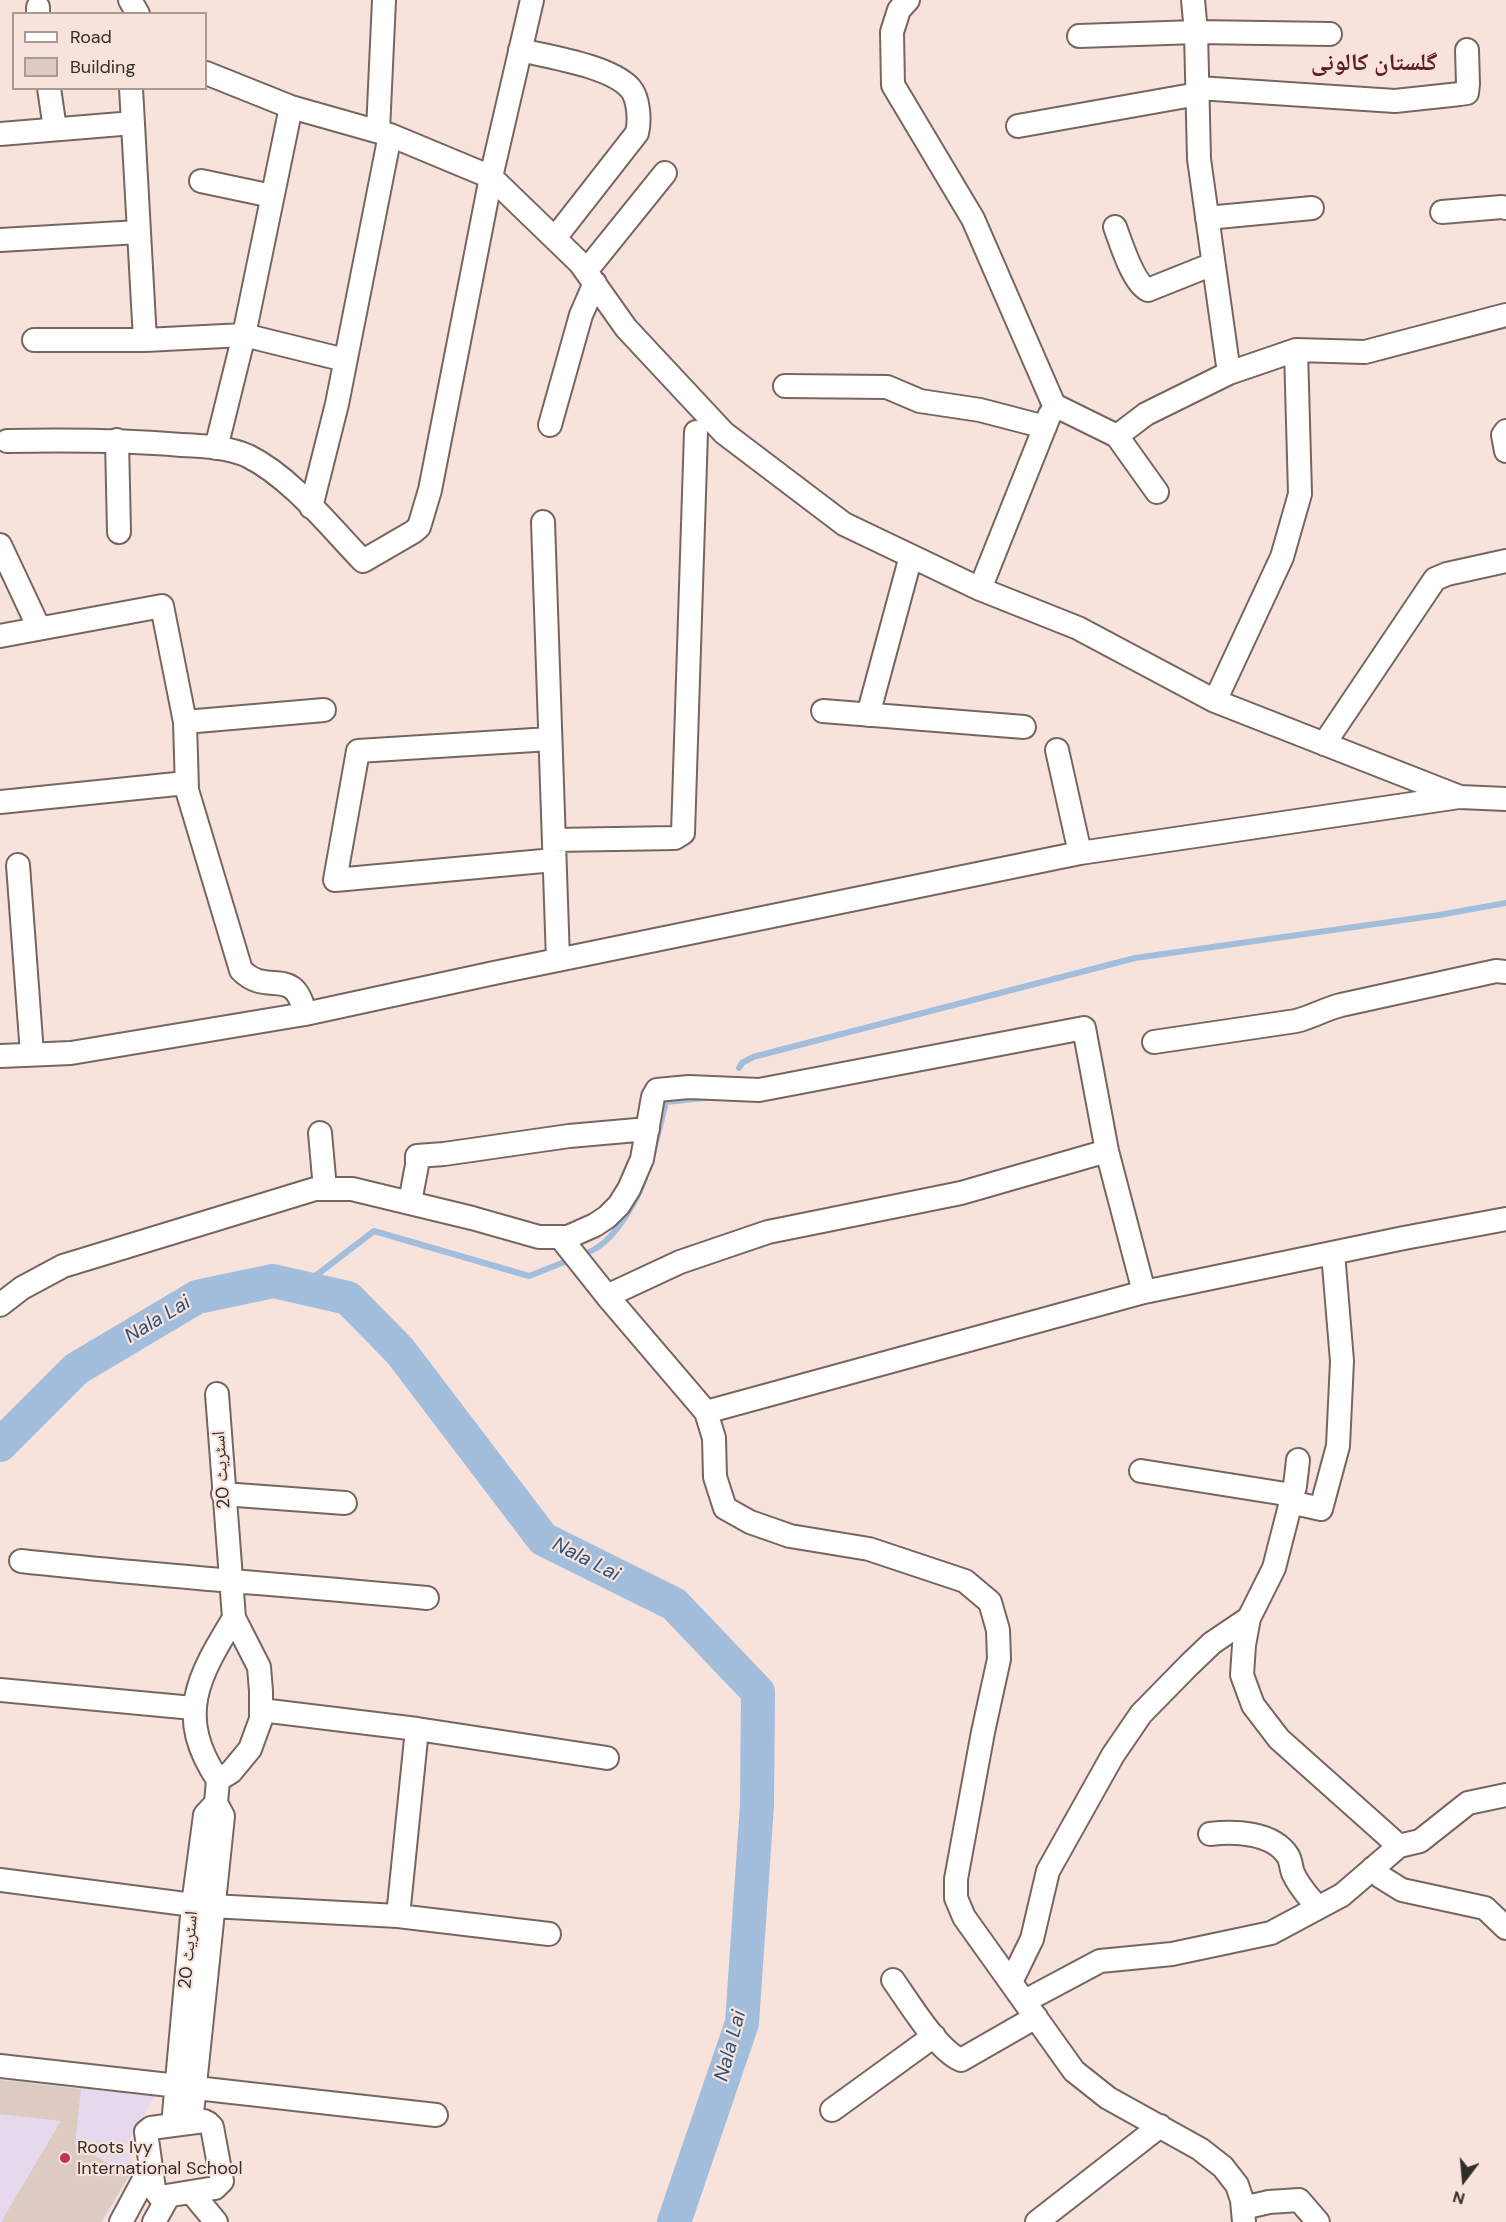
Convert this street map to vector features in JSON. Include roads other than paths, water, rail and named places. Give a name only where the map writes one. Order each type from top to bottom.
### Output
[{"type":"street","points":[[311,507],[345,360],[384,133],[384,0]]},
{"type":"street","points":[[7,441],[117,440],[216,448],[247,456],[272,471],[311,507],[363,561],[419,527],[430,490],[491,177],[532,0]]},
{"type":"street","points":[[908,0],[899,10],[892,32],[893,85],[973,219],[1054,405],[1117,436],[1156,492]]},
{"type":"street","points":[[1193,0],[1199,159],[1229,373]]},
{"type":"street","points":[[1079,36],[1196,32],[1330,34]]},
{"type":"street","points":[[520,50],[614,75],[632,89],[636,103],[639,123],[637,133],[555,238]]},
{"type":"street","points":[[1018,126],[1198,91],[1395,101],[1467,93],[1467,50]]},
{"type":"street","points":[[207,74],[291,107],[384,133],[491,177],[580,263],[626,328],[724,433],[844,524],[980,589],[1078,628],[1215,701],[1460,797]]},
{"type":"street","points":[[49,90],[55,129]]},
{"type":"street","points":[[131,90],[146,340]]},
{"type":"street","points":[[216,448],[244,335],[291,107]]},
{"type":"street","points":[[0,134],[133,123]]},
{"type":"street","points":[[550,425],[590,277],[665,173]]},
{"type":"street","points":[[201,181],[272,196]]},
{"type":"street","points":[[1207,218],[1312,208]]},
{"type":"street","points":[[1442,212],[1506,208]]},
{"type":"street","points":[[1115,227],[1142,287],[1148,290],[1214,264]]},
{"type":"street","points":[[0,240],[139,232]]},
{"type":"street","points":[[1117,436],[1146,414],[1229,373],[1296,350],[1365,352],[1506,315]]},
{"type":"street","points":[[34,340],[146,340],[244,335],[345,360]]},
{"type":"street","points":[[1215,701],[1282,557],[1299,494],[1296,350]]},
{"type":"street","points":[[785,386],[887,387],[920,401],[980,410],[1045,427]]},
{"type":"street","points":[[980,589],[1054,405]]},
{"type":"street","points":[[1506,431],[1503,435],[1506,451]]},
{"type":"street","points":[[550,739],[358,751],[335,880],[554,850],[675,838],[683,833],[696,432]]},
{"type":"street","points":[[117,440],[119,532]]},
{"type":"street","points":[[543,522],[558,960]]},
{"type":"street","points":[[0,545],[39,628]]},
{"type":"street","points":[[868,715],[911,556]]},
{"type":"street","points":[[1324,744],[1435,579],[1447,574],[1506,561]]},
{"type":"street","points":[[0,636],[162,606],[185,722],[186,783],[241,970],[256,982],[289,985],[302,998],[305,1014]]},
{"type":"street","points":[[185,722],[324,710]]},
{"type":"street","points":[[823,711],[1024,727]]},
{"type":"street","points":[[1057,750],[1080,853]]},
{"type":"street","points":[[0,802],[186,783]]},
{"type":"street","points":[[0,1056],[71,1053],[305,1014],[1080,853],[1460,797],[1506,799]]},
{"type":"street","points":[[18,865],[32,1054]]},
{"type":"street","points":[[1154,1042],[1296,1021],[1333,1007],[1496,971],[1506,972]]},
{"type":"street","points":[[1144,1292],[1107,1151],[1084,1028],[759,1090],[689,1087],[657,1090],[653,1097],[642,1159],[629,1189],[618,1206],[607,1217],[568,1237],[573,1253],[706,1412],[714,1438],[715,1477],[725,1508],[750,1522],[790,1536],[869,1549],[965,1581],[990,1602],[998,1630],[999,1659],[956,1879],[956,1898],[964,1917],[1074,2071],[1108,2098],[1200,2149],[1223,2167],[1237,2185],[1243,2215],[1269,2202],[1299,2200],[1318,2222]]},
{"type":"street","points":[[410,1202],[417,1156],[569,1136],[648,1129]]},
{"type":"street","points":[[320,1133],[325,1189]]},
{"type":"street","points":[[607,1296],[680,1262],[768,1232],[961,1193],[1107,1151]]},
{"type":"street","points":[[0,1305],[22,1288],[63,1266],[315,1189],[352,1189],[410,1202],[539,1237],[573,1253]]},
{"type":"street","points":[[706,1412],[1144,1292],[1333,1252],[1506,1219]]},
{"type":"street","points":[[1141,1471],[1291,1499],[1321,1509],[1338,1446],[1342,1361],[1333,1252]]},
{"type":"street","name":"اسٹریٹ 20","points":[[182,2124],[203,1905],[205,1815],[216,1803],[218,1780],[231,1772],[250,1749],[259,1725],[261,1710],[260,1667],[234,1618],[217,1394]]},
{"type":"street","points":[[1298,1460],[1274,1568],[1249,1618],[1242,1675],[1253,1705],[1279,1739],[1399,1846]]},
{"type":"street","points":[[223,1494],[345,1503]]},
{"type":"street","points":[[21,1561],[167,1577],[232,1579],[427,1598]]},
{"type":"street","points":[[218,1780],[198,1741],[193,1708],[203,1674],[234,1618]]},
{"type":"street","points":[[1011,1982],[1032,1939],[1048,1871],[1113,1755],[1141,1714],[1189,1665],[1212,1642],[1249,1618]]},
{"type":"street","points":[[0,1690],[193,1708]]},
{"type":"street","points":[[261,1710],[417,1729],[607,1758]]},
{"type":"street","points":[[398,1916],[417,1729]]},
{"type":"street","points":[[893,1980],[934,2036],[949,2053],[961,2060],[1100,1961],[1172,1954],[1270,1933],[1342,1895],[1399,1846],[1420,1841],[1468,1803],[1506,1795]]},
{"type":"street","points":[[1210,1834],[1231,1831],[1273,1842],[1283,1849],[1289,1858],[1293,1873],[1317,1908]]},
{"type":"street","points":[[1373,1868],[1402,1890],[1485,1908],[1506,1928]]},
{"type":"street","points":[[0,1880],[203,1905],[398,1916],[549,1934]]},
{"type":"street","points":[[832,2110],[934,2036]]},
{"type":"street","points":[[0,2066],[436,2115]]},
{"type":"street","points":[[204,2121],[212,2127],[222,2181],[215,2188],[192,2193],[161,2210],[162,2198],[156,2195],[146,2132],[151,2128],[204,2121]]},
{"type":"street","points":[[1036,2222],[1160,2126]]},
{"type":"street","points":[[121,2222],[150,2168]]},
{"type":"street","points":[[192,2193],[216,2222]]},
{"type":"street","points":[[135,2198],[161,2210]]},
{"type":"waterway","points":[[739,1068],[742,1063],[753,1057],[1135,958],[1439,915],[1506,903]]},
{"type":"waterway","points":[[653,1154],[666,1102],[704,1098]]},
{"type":"waterway","points":[[581,1255],[596,1248],[612,1234],[632,1206],[645,1178]]},
{"type":"waterway","points":[[301,1287],[374,1231],[529,1276],[572,1259]]},
{"type":"waterway","name":"Nala Lai","points":[[0,1445],[76,1369],[197,1297],[273,1281],[348,1298],[400,1351],[543,1539],[674,1604],[758,1692],[757,1805],[742,2023],[674,2222]]},
{"type":"place","name":"Roots Ivy International School","points":[[65,2158]]},
{"type":"district","name":"گلستان کالونی","points":[[1374,64]]}]
